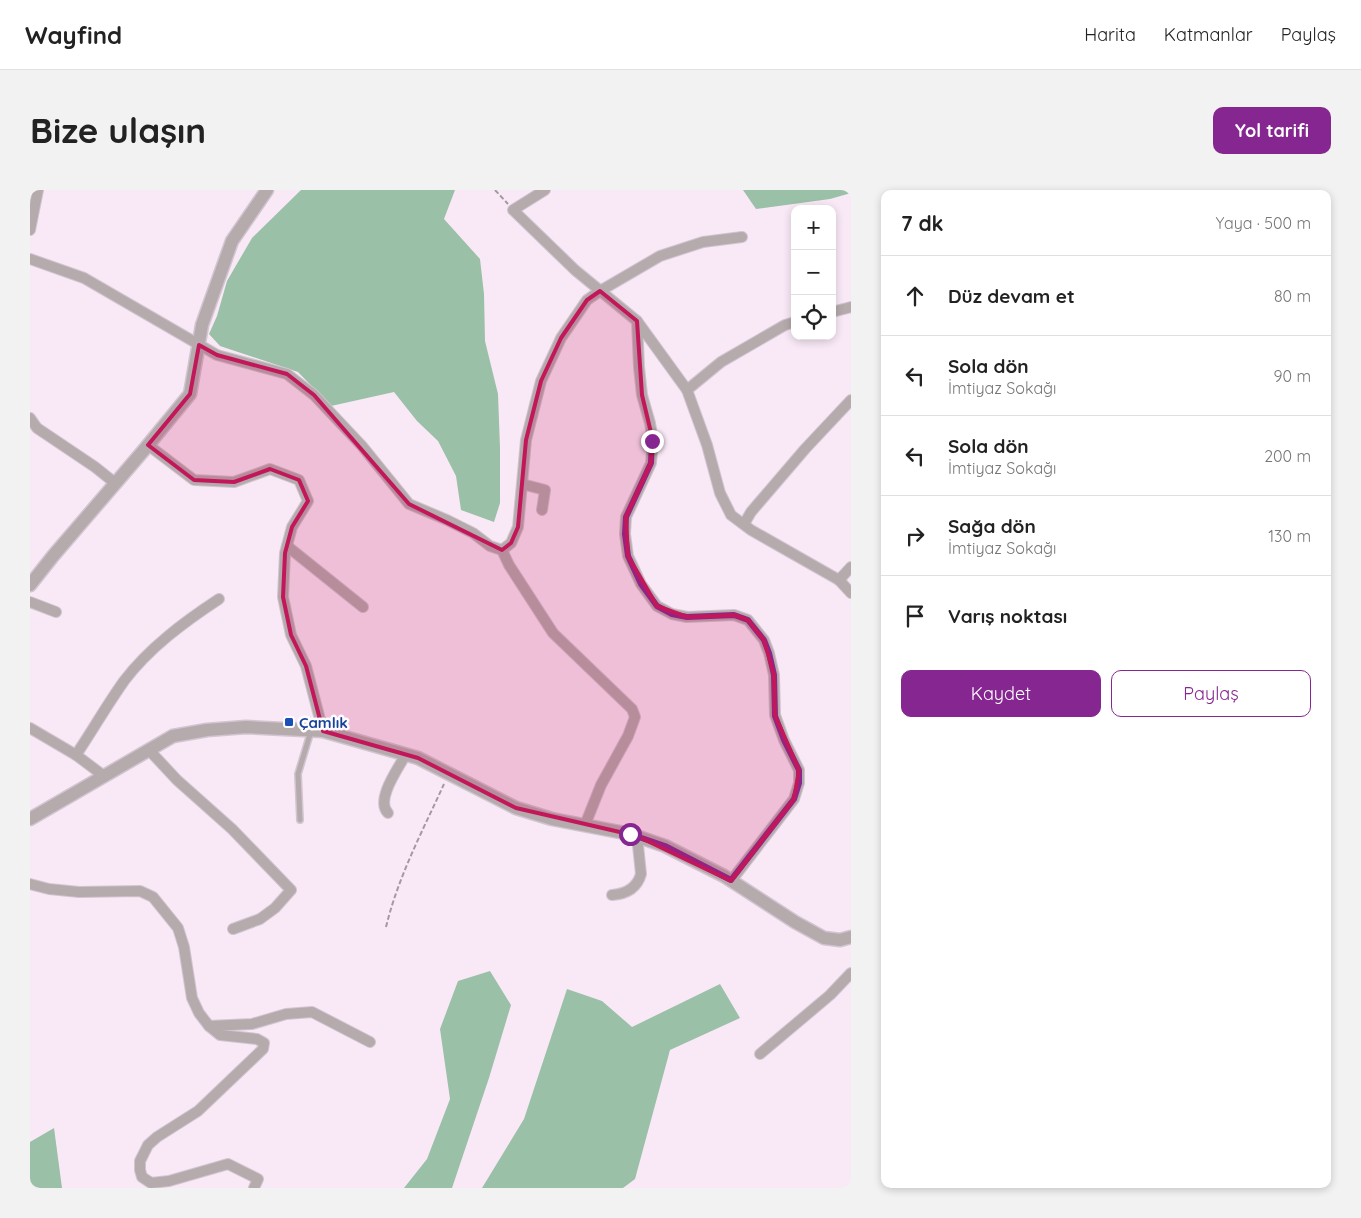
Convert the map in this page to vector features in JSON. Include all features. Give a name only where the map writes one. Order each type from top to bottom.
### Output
[{"type":"street","points":[[30,230],[38,190]]},
{"type":"street","points":[[30,585],[52,556],[190,394],[202,325],[232,241],[267,190]]},
{"type":"street","points":[[545,190],[513,210],[575,270],[637,321],[687,390],[707,445],[720,494],[731,515],[839,580],[851,593]]},
{"type":"street","points":[[502,550],[511,543],[518,527],[526,440],[541,381],[561,338],[587,300],[660,256],[703,242],[742,237]]},
{"type":"street","points":[[30,259],[84,278],[217,355],[287,374],[314,395],[362,446],[409,504],[447,520],[473,533],[490,546],[502,550],[509,565],[553,634],[632,709],[635,717],[628,736],[601,785],[585,825]]},
{"type":"street","points":[[836,309],[851,298]]},
{"type":"street","points":[[836,311],[851,307]]},
{"type":"street","points":[[637,321],[642,395],[650,423],[652,441],[651,463],[626,517],[625,534],[628,556],[641,584],[657,606],[672,614],[687,617],[734,615],[748,620],[764,640],[774,675],[775,716],[784,740],[799,770],[799,783],[794,799],[731,880]]},
{"type":"street","points":[[687,390],[721,362],[791,323]]},
{"type":"street","points":[[744,524],[751,512],[805,448],[851,400]]},
{"type":"street","points":[[30,418],[38,428],[115,483]]},
{"type":"street","points":[[148,445],[194,480],[234,482],[270,468],[299,480],[308,501],[292,527],[285,553],[283,597],[291,635],[306,666],[317,731]]},
{"type":"street","points":[[522,484],[545,490],[542,510]]},
{"type":"street","points":[[287,546],[363,607]]},
{"type":"street","points":[[839,580],[851,567]]},
{"type":"street","points":[[76,755],[125,681],[142,662],[186,621],[219,599]]},
{"type":"street","points":[[30,602],[56,612]]},
{"type":"street","points":[[30,819],[173,736],[207,730],[246,727],[317,731],[418,758],[516,808],[552,819],[637,836],[665,846],[731,880],[795,922],[824,938],[840,940],[851,937]]},
{"type":"street","points":[[30,728],[76,755],[104,776]]},
{"type":"street","points":[[149,750],[177,780],[232,829],[291,890],[275,908],[260,919],[233,929]]},
{"type":"street","points":[[388,813],[384,810],[384,796],[406,754]]},
{"type":"street","points":[[612,895],[619,895],[634,888],[640,880],[637,836]]},
{"type":"street","points":[[30,884],[49,890],[140,892],[153,897],[178,928],[184,947],[192,998],[199,1013],[209,1026],[220,1035],[257,1039],[264,1042],[262,1049],[198,1111],[157,1136],[148,1146],[140,1161],[142,1177],[151,1183],[228,1164],[258,1179],[254,1188]]},
{"type":"street","points":[[760,1054],[830,995],[851,973]]},
{"type":"street","points":[[209,1026],[252,1024],[286,1014],[312,1012],[370,1042]]},
{"type":"lane","points":[[300,820],[298,774],[317,731]]},
{"type":"path","points":[[495,190],[513,210]]},
{"type":"path","points":[[386,927],[391,906],[405,871],[448,774]]},
{"type":"highlighted area","points":[[600,291],[637,321],[642,395],[653,441],[651,463],[626,517],[628,556],[657,606],[687,617],[734,615],[748,620],[764,640],[774,675],[775,715],[799,770],[794,799],[731,881],[637,836],[516,808],[418,758],[323,731],[306,666],[291,635],[283,597],[285,553],[292,527],[308,501],[299,480],[270,469],[234,482],[194,480],[148,445],[190,394],[199,345],[217,355],[287,374],[314,395],[409,504],[502,550],[511,543],[518,527],[526,440],[541,381],[561,338],[587,300]]},
{"type":"green space","points":[[301,190],[455,190],[444,219],[480,259],[484,294],[485,341],[498,394],[500,503],[494,522],[461,510],[456,476],[438,441],[417,421],[394,392],[331,406],[298,372],[220,346],[209,334],[217,316],[227,281],[252,238]]},
{"type":"green space","points":[[743,190],[851,190],[851,193],[830,199],[756,209]]},
{"type":"green space","points":[[490,971],[511,1005],[452,1188],[404,1188],[427,1159],[450,1099],[440,1029],[458,981]]},
{"type":"green space","points":[[720,984],[740,1018],[670,1050],[635,1179],[623,1188],[482,1188],[524,1119],[567,989],[602,1001],[632,1027]]},
{"type":"green space","points":[[54,1128],[62,1188],[30,1188],[30,1142]]},
{"type":"place","name":"Çamlık","points":[[289,722]]},
{"type":"route","points":[[630,834],[665,846],[731,880],[794,799],[799,783],[799,770],[784,740],[775,716],[774,675],[764,640],[748,620],[734,615],[687,617],[672,614],[657,606],[641,584],[628,556],[625,534],[626,517],[651,463],[652,441]]}]
